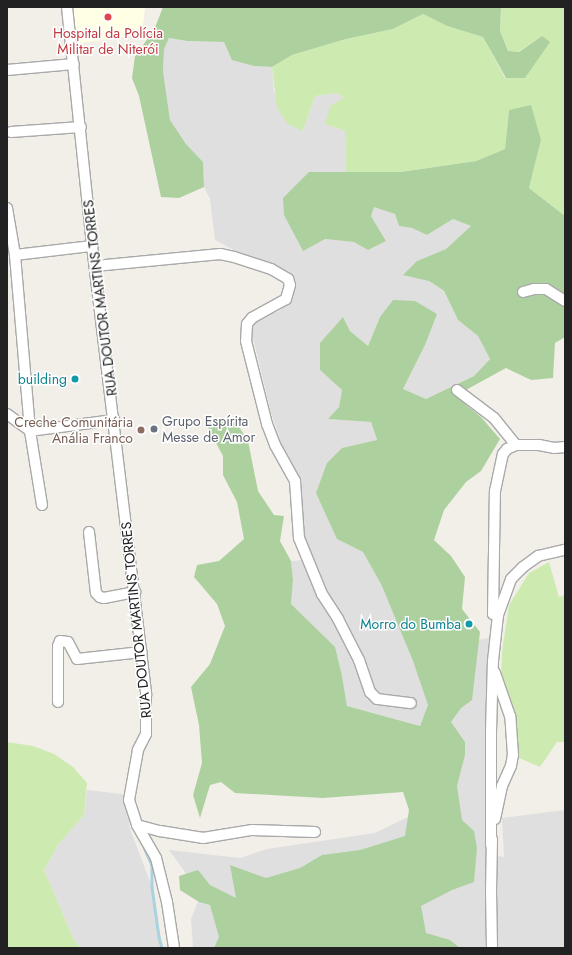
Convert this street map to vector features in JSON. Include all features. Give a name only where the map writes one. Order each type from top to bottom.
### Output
[{"type":"street","name":"RUA DOUTOR MARTINS TORRES","points":[[67,7],[81,127],[92,246],[135,592],[146,695],[145,739],[138,750],[134,764],[129,800],[136,825],[156,858],[167,902],[174,948]]},
{"type":"street","points":[[7,70],[74,64]]},
{"type":"street","points":[[11,132],[81,127]]},
{"type":"street","points":[[7,208],[15,254],[30,431],[42,505]]},
{"type":"street","points":[[15,254],[92,246]]},
{"type":"street","points":[[95,266],[220,254],[271,269],[288,279],[290,285],[286,299],[252,318],[247,324],[246,341],[267,424],[274,445],[295,481],[299,538],[322,594],[338,619],[358,660],[370,692],[376,699],[411,703]]},
{"type":"street","points":[[523,292],[534,289],[546,289],[565,301]]},
{"type":"street","points":[[457,390],[494,418],[516,445]]},
{"type":"street","points":[[7,414],[30,431],[114,420]]},
{"type":"street","points":[[498,615],[493,614],[495,491],[503,454],[507,449],[516,445],[540,444],[554,448],[565,447]]},
{"type":"street","points":[[89,532],[96,593],[104,598],[135,592]]},
{"type":"street","points":[[492,948],[490,801],[493,661],[498,615],[511,579],[522,567],[538,556],[565,550]]},
{"type":"street","points":[[58,702],[58,646],[60,641],[68,642],[77,658],[142,652]]},
{"type":"street","points":[[491,845],[495,814],[502,786],[511,766],[513,749],[510,716],[497,680],[493,661]]},
{"type":"street","points":[[136,825],[160,831],[203,838],[252,830],[315,832]]},
{"type":"shaded area","name":"Hospital da Polícia Militar de Niterói","points":[[70,7],[145,7],[143,26],[124,37],[74,44]]},
{"type":"shaded area","points":[[169,38],[187,41],[224,42],[254,66],[272,67],[274,92],[303,131],[315,96],[337,93],[344,98],[325,124],[345,131],[346,174],[309,173],[325,239],[354,242],[368,250],[386,241],[371,216],[374,206],[395,214],[399,226],[412,228],[427,235],[453,219],[471,226],[446,249],[417,261],[429,281],[444,292],[458,320],[478,336],[490,359],[474,376],[426,399],[403,389],[425,345],[380,317],[368,346],[350,331],[343,317],[320,370],[342,390],[339,407],[329,419],[371,422],[377,441],[337,539],[363,552],[382,586],[448,645],[489,638],[498,856],[504,857],[502,818],[565,810],[565,948],[193,948],[191,919],[201,894],[169,850],[240,858],[267,849],[375,833],[414,814],[424,715],[420,726],[347,706],[342,676],[305,618],[291,604],[293,580],[291,561],[308,560],[300,531],[297,493],[271,412],[253,338],[253,326],[259,318],[267,314],[278,312],[288,303],[286,279],[275,264],[247,257],[215,240],[210,199],[204,187],[203,162],[186,144],[170,120],[163,71],[164,49]]},
{"type":"shaded area","points":[[87,790],[122,794],[127,803],[130,829],[152,887],[162,948],[81,948],[74,940],[44,870],[58,845],[84,815]]},
{"type":"green space","points":[[163,7],[501,7],[500,31],[508,51],[519,52],[542,36],[550,42],[525,78],[506,78],[483,37],[447,26],[423,14],[393,29],[346,39],[292,55],[272,67],[254,66],[232,60],[224,42],[187,41],[169,38],[164,49],[163,71],[170,120],[186,144],[203,162],[204,187],[179,198],[161,197],[139,96],[132,78],[135,56],[154,30]]},
{"type":"green space","points":[[501,7],[565,7],[565,216],[529,188],[541,140],[509,110],[505,149],[476,161],[401,172],[346,174],[345,131],[325,124],[330,106],[344,98],[337,93],[315,96],[303,131],[288,124],[277,108],[272,67],[292,55],[346,39],[393,29],[423,14],[447,26],[483,37],[505,78],[542,36],[518,52],[508,51],[500,31]]},
{"type":"green space","points":[[531,105],[541,140],[529,188],[565,216],[565,337],[555,343],[553,378],[531,380],[506,368],[464,391],[466,405],[481,417],[500,439],[481,471],[466,482],[444,510],[434,540],[451,556],[465,577],[462,609],[480,632],[472,700],[461,708],[451,722],[465,742],[465,755],[457,786],[462,820],[474,831],[477,848],[474,882],[452,890],[421,906],[426,933],[450,940],[460,948],[214,948],[219,937],[210,905],[199,902],[180,890],[179,876],[198,870],[210,885],[236,898],[230,865],[266,878],[300,868],[322,855],[360,850],[405,836],[409,810],[403,792],[323,798],[235,793],[221,782],[210,785],[200,818],[193,795],[202,763],[199,725],[191,687],[210,664],[225,626],[217,604],[194,577],[197,565],[219,561],[244,539],[237,502],[223,475],[223,456],[206,424],[216,419],[236,422],[248,441],[258,491],[274,515],[284,516],[280,541],[291,561],[293,580],[291,604],[335,647],[347,706],[420,726],[428,705],[413,661],[382,586],[363,552],[337,539],[316,493],[327,463],[342,448],[377,440],[371,422],[328,419],[339,407],[342,390],[320,370],[320,343],[343,317],[350,331],[368,346],[380,317],[393,300],[415,301],[437,314],[425,345],[403,389],[426,399],[474,376],[490,359],[478,336],[458,320],[444,291],[429,281],[403,275],[417,261],[446,249],[471,226],[453,219],[427,235],[412,228],[399,226],[395,214],[374,207],[371,216],[386,241],[368,250],[354,242],[325,239],[303,251],[284,215],[283,198],[309,172],[401,172],[476,161],[505,149],[509,110]]},
{"type":"green space","points":[[549,562],[559,597],[565,595],[565,742],[557,742],[540,767],[517,757],[515,711],[501,680],[502,652],[509,605],[529,573]]},
{"type":"green space","points":[[7,742],[33,746],[54,754],[73,767],[87,783],[84,815],[58,845],[44,870],[74,940],[81,948],[7,948]]},
{"type":"waterway","points":[[144,847],[152,865],[152,887],[162,948]]},
{"type":"place","name":"Hospital da Polícia Militar de Niterói","points":[[108,17]]},
{"type":"place","name":"building","points":[[75,379]]},
{"type":"place","name":"Grupo Espírita Messe de Amor","points":[[154,429]]},
{"type":"place","name":"Creche Comunitária Anália Franco","points":[[141,430]]},
{"type":"place","name":"Morro do Bumba","points":[[469,624]]}]
